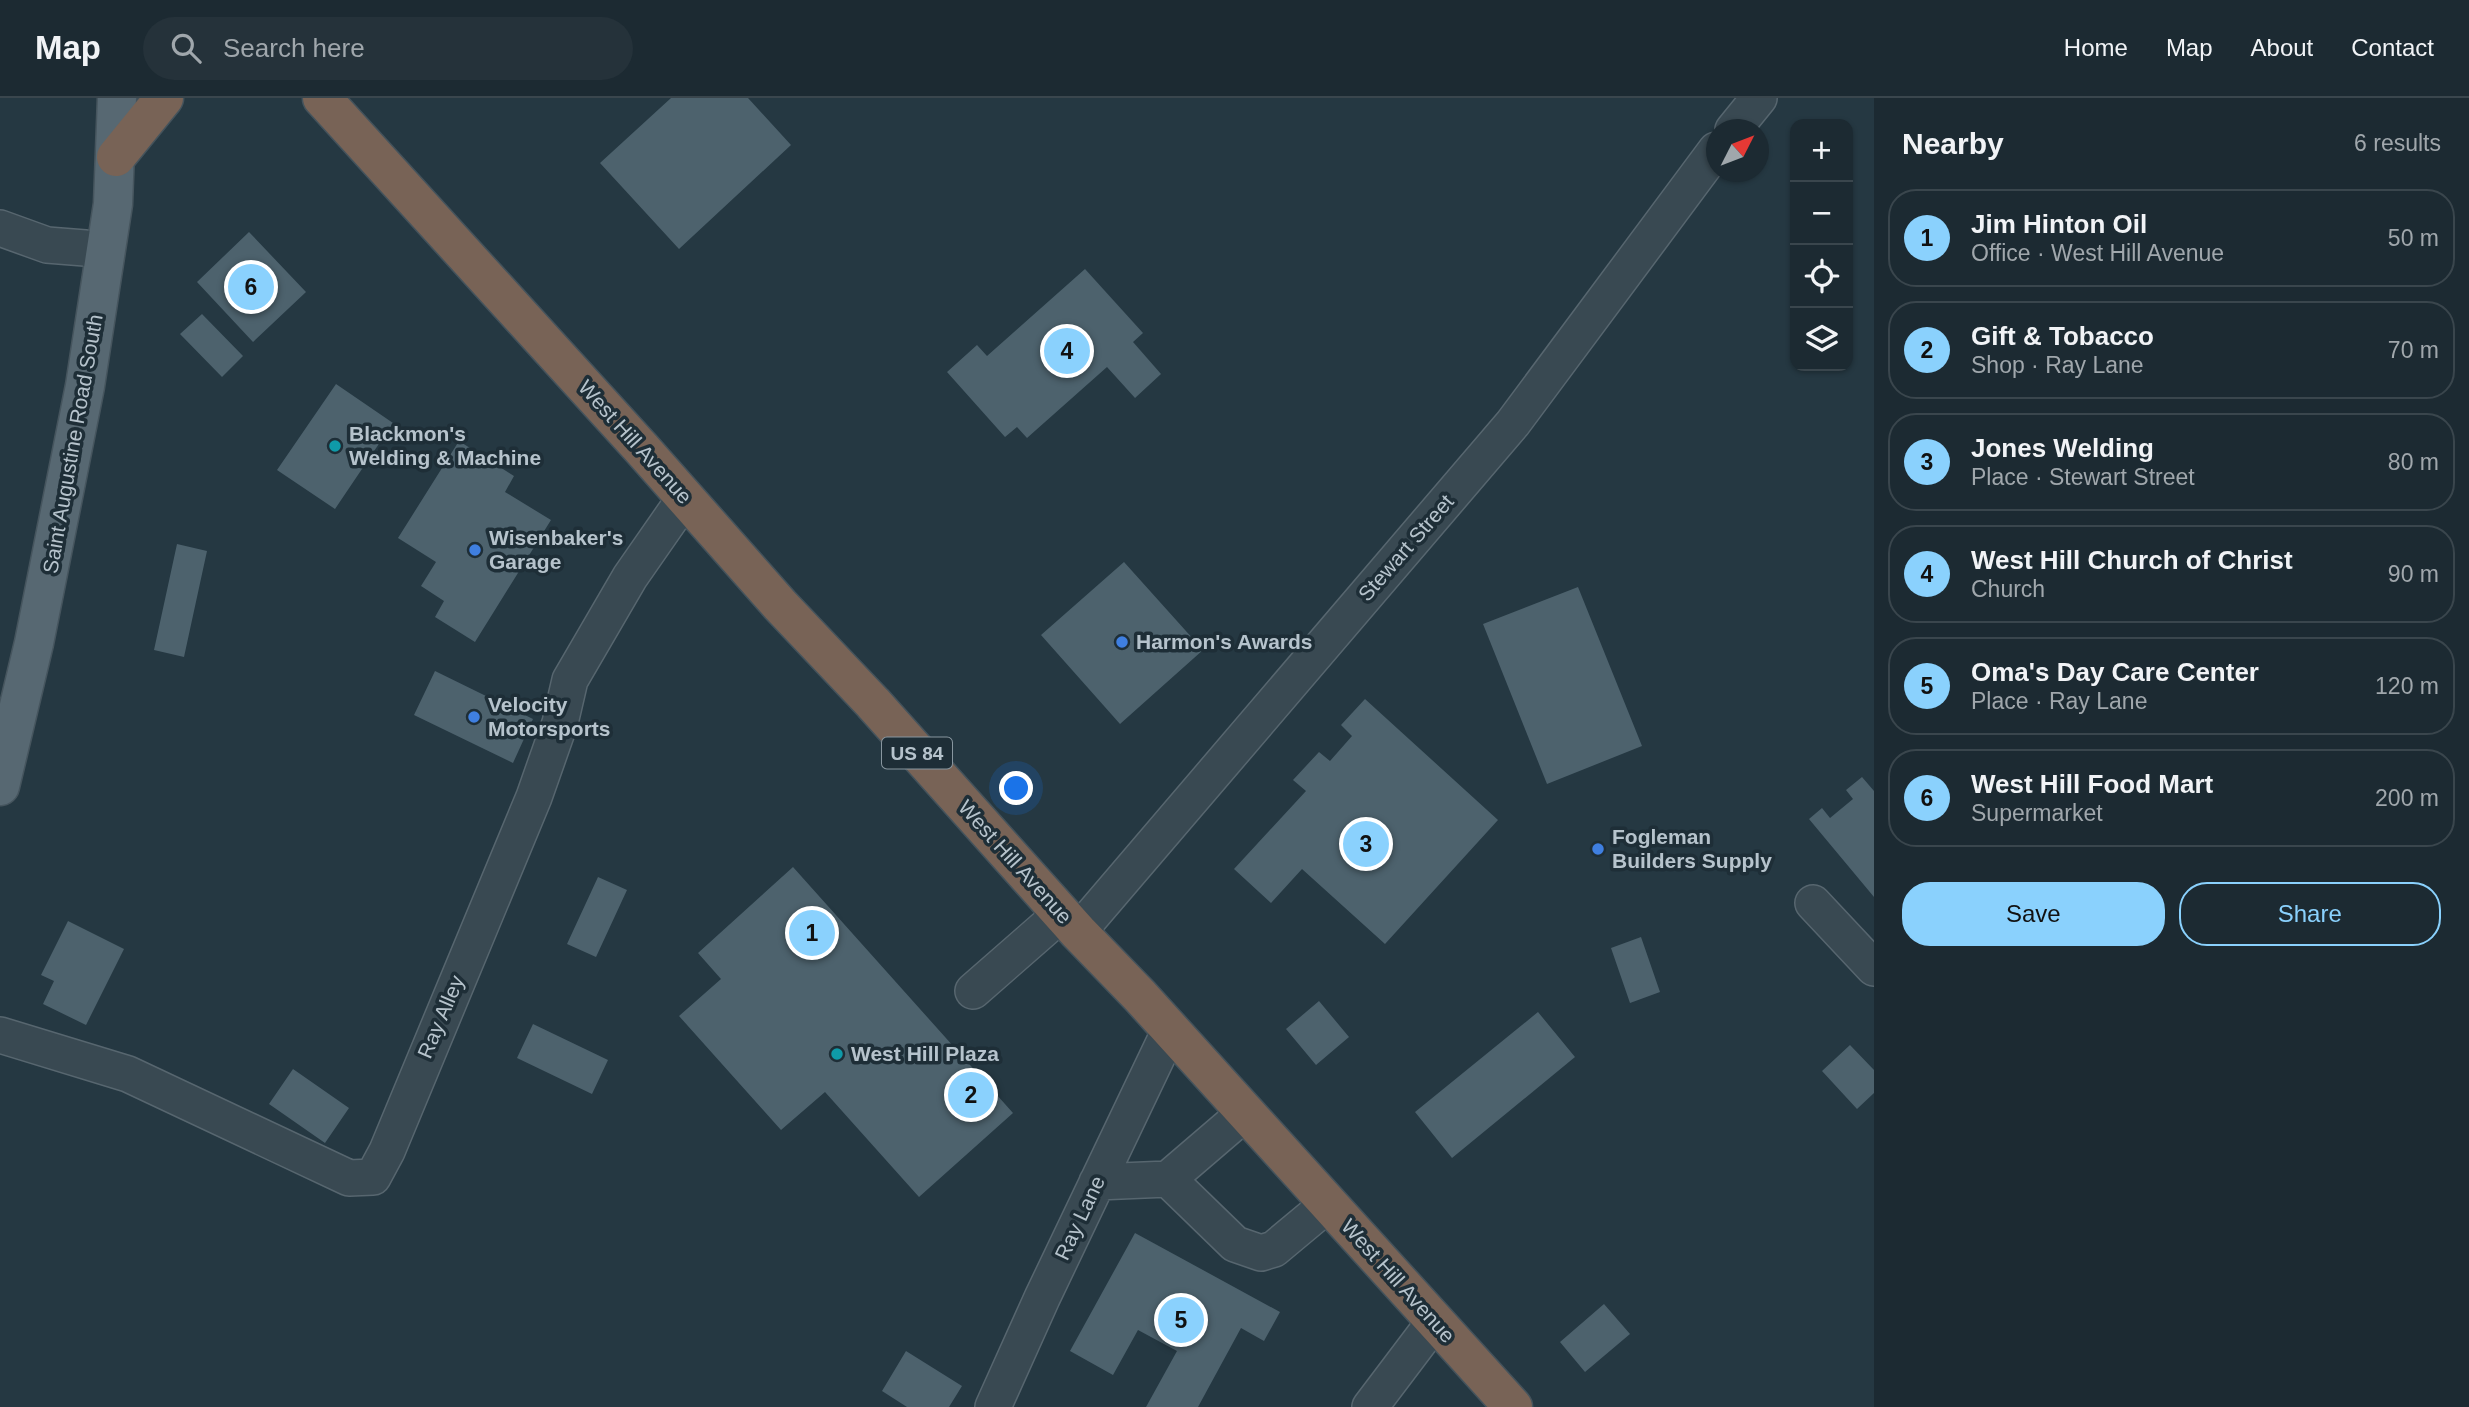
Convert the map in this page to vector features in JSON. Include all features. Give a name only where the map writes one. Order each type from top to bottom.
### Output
[{"type":"highway","points":[[116,157],[164,98]]},
{"type":"highway","name":"West Hill Avenue","points":[[322,98],[780,605],[873,703],[1069,923],[1513,1407]]},
{"type":"main road","name":"Saint Augustine Road South","points":[[0,786],[61,518],[107,254],[116,157],[117,98]]},
{"type":"street","points":[[1742,119],[1759,98]]},
{"type":"street","name":"Stewart Street","points":[[973,991],[1069,923],[1513,423],[1706,165]]},
{"type":"street","points":[[0,228],[47,245],[86,248],[107,254]]},
{"type":"street","name":"Ray Alley","points":[[0,1035],[128,1074],[349,1178],[373,1177],[387,1151],[534,797],[560,723],[570,680],[630,577],[685,498]]},
{"type":"street","points":[[1813,903],[1874,968]]},
{"type":"street","name":"Ray Lane","points":[[993,1407],[1170,1031]]},
{"type":"street","points":[[1097,1182],[1168,1179],[1245,1113]]},
{"type":"street","points":[[1168,1179],[1235,1244],[1261,1253],[1274,1249],[1328,1204]]},
{"type":"street","points":[[1370,1407],[1434,1321]]},
{"type":"building","points":[[671,98],[748,98],[791,145],[679,249],[600,163]]},
{"type":"building","points":[[249,232],[306,292],[253,342],[197,282]]},
{"type":"building","points":[[1085,269],[1143,333],[1133,342],[1161,374],[1135,398],[1107,367],[1027,438],[1017,427],[1005,437],[947,372],[977,345],[987,356]]},
{"type":"building","points":[[202,314],[243,356],[222,377],[180,334]]},
{"type":"building","name":"Blackmon's Welding & Machine","points":[[336,384],[393,423],[335,509],[277,470]]},
{"type":"building","name":"Wisenbaker's Garage","points":[[459,441],[514,476],[505,492],[551,520],[475,642],[435,617],[444,601],[421,586],[436,562],[398,538]]},
{"type":"building","points":[[177,544],[207,551],[184,657],[154,650]]},
{"type":"building","name":"Harmon's Awards","points":[[1124,562],[1203,650],[1120,724],[1041,635]]},
{"type":"building","points":[[1578,587],[1642,746],[1547,784],[1483,624]]},
{"type":"building","name":"Velocity Motorsports","points":[[435,671],[533,719],[513,763],[414,715]]},
{"type":"building","points":[[1365,699],[1498,820],[1385,944],[1302,869],[1271,903],[1234,869],[1306,791],[1293,780],[1319,752],[1330,761],[1352,736],[1341,725]]},
{"type":"building","points":[[1862,777],[1874,791],[1874,897],[1809,819],[1822,808],[1830,818],[1853,799],[1846,790]]},
{"type":"building","name":"West Hill Plaza","points":[[793,867],[1013,1113],[919,1197],[825,1092],[781,1130],[679,1016],[721,979],[698,953]]},
{"type":"building","points":[[598,877],[627,890],[596,957],[567,944]]},
{"type":"building","points":[[68,921],[124,949],[86,1025],[43,1004],[54,981],[41,975]]},
{"type":"building","points":[[1641,937],[1660,992],[1630,1003],[1611,948]]},
{"type":"building","points":[[1319,1001],[1349,1037],[1316,1065],[1286,1029]]},
{"type":"building","points":[[1538,1012],[1575,1057],[1452,1158],[1415,1112]]},
{"type":"building","points":[[533,1024],[608,1060],[592,1094],[517,1058]]},
{"type":"building","points":[[1850,1045],[1874,1070],[1874,1093],[1857,1109],[1822,1071]]},
{"type":"building","points":[[293,1069],[349,1108],[325,1143],[269,1104]]},
{"type":"building","points":[[1135,1233],[1280,1312],[1264,1341],[1241,1328],[1198,1407],[1146,1407],[1177,1351],[1138,1330],[1113,1375],[1070,1351]]},
{"type":"building","points":[[1604,1304],[1630,1334],[1585,1372],[1560,1342]]},
{"type":"building","points":[[906,1351],[962,1386],[949,1407],[907,1407],[882,1391]]},
{"type":"place","name":"West Hill Food Mart","points":[[251,287]]},
{"type":"place","name":"West Hill Church of Christ","points":[[1067,351]]},
{"type":"place","name":"Blackmon's Welding & Machine","points":[[335,446]]},
{"type":"place","name":"Wisenbaker's Garage","points":[[475,550]]},
{"type":"place","name":"Harmon's Awards","points":[[1122,642]]},
{"type":"place","name":"Velocity Motorsports","points":[[474,717]]},
{"type":"place","name":"Jones Welding","points":[[1366,844]]},
{"type":"place","name":"Fogleman Builders Supply","points":[[1598,849]]},
{"type":"place","name":"Jim Hinton Oil","points":[[812,933]]},
{"type":"place","name":"West Hill Plaza","points":[[837,1054]]},
{"type":"place","name":"Gift & Tobacco","points":[[971,1095]]},
{"type":"place","name":"Oma's Day Care Center","points":[[1181,1320]]}]
